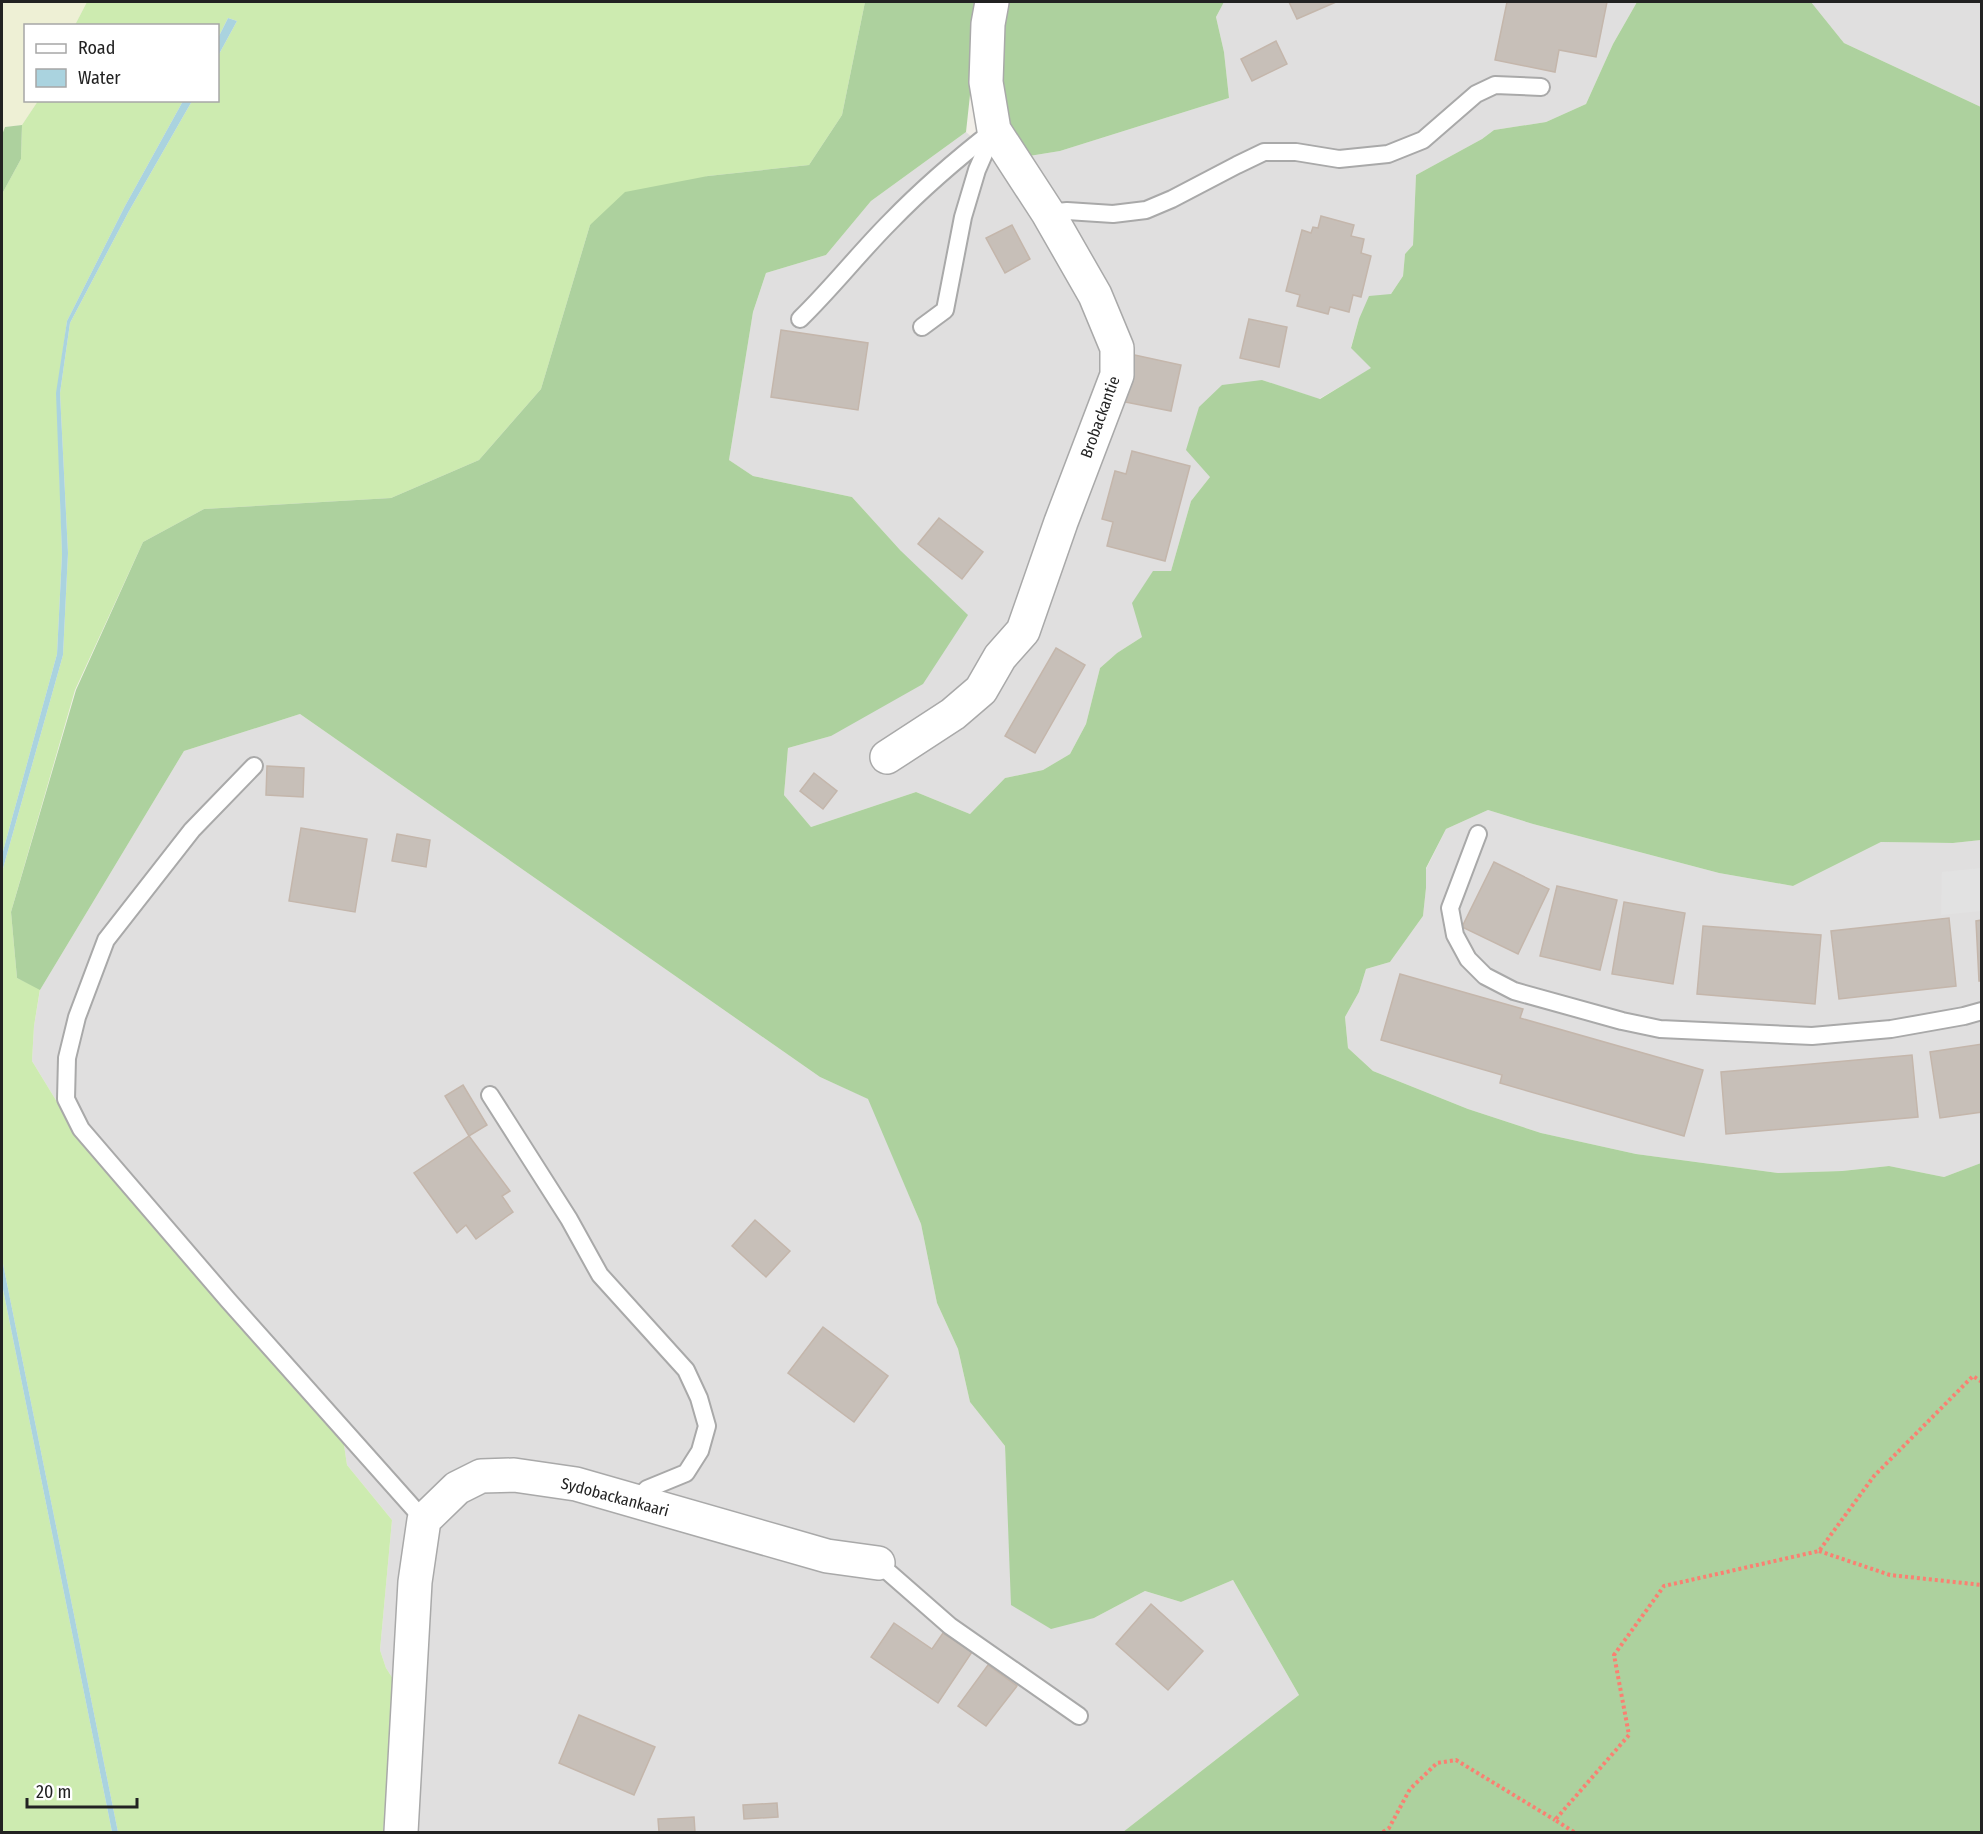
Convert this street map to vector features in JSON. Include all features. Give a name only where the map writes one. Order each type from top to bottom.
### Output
[{"type":"street","name":"Brobackantie","points":[[887,757],[953,714],[981,690],[1000,657],[1023,631],[1061,522],[1117,375],[1117,348],[1095,295],[1048,213],[994,130],[986,82],[988,24],[992,2]]},
{"type":"street","name":"Sydobackankaari","points":[[424,1520],[457,1488],[481,1476],[514,1475],[576,1484],[827,1556],[878,1563]]},
{"type":"street","points":[[401,1833],[416,1582],[424,1520]]},
{"type":"lane","points":[[1048,213],[1066,211],[1113,214],[1146,210],[1264,152],[1296,152],[1339,159],[1388,154],[1423,140],[1476,94],[1495,86],[1541,87]]},
{"type":"lane","points":[[800,319],[824,296],[844,271],[898,214],[948,166],[994,130]]},
{"type":"lane","points":[[922,327],[945,310],[963,217],[977,170],[994,130]]},
{"type":"lane","points":[[254,766],[192,830],[106,940],[77,1017],[67,1058],[66,1099],[81,1129],[424,1520]]},
{"type":"lane","points":[[1478,834],[1450,908],[1455,935],[1468,959],[1485,976],[1514,991],[1622,1022],[1660,1029],[1812,1036],[1891,1029],[1982,1011]]},
{"type":"lane","points":[[490,1095],[569,1219],[600,1275],[686,1370],[699,1398],[707,1426],[700,1451],[686,1473],[647,1490],[634,1502]]},
{"type":"lane","points":[[878,1563],[950,1626],[1079,1716]]},
{"type":"path","points":[[1819,1551],[1874,1476],[1973,1376],[1982,1382]]},
{"type":"path","points":[[1555,1820],[1629,1735],[1614,1655],[1664,1586],[1819,1551],[1890,1575],[1982,1585]]},
{"type":"path","points":[[1383,1833],[1389,1828],[1410,1789],[1437,1763],[1456,1760],[1574,1833]]},
{"type":"shaded area","points":[[1224,2],[1637,2],[1613,44],[1586,104],[1546,122],[1494,130],[1416,175],[1413,245],[1405,254],[1403,276],[1391,294],[1359,319],[1351,347],[1372,368],[1319,399],[1262,380],[1210,477],[1191,501],[1171,571],[1142,637],[1117,653],[1100,668],[1086,724],[1070,754],[1043,770],[1005,778],[970,814],[916,792],[811,827],[784,795],[788,748],[831,736],[901,551],[852,497],[753,476],[729,460],[753,312],[766,273],[826,255],[871,201],[966,132],[999,161],[1060,151],[1229,98],[1224,52],[1216,17]]},
{"type":"shaded area","points":[[1811,2],[1981,2],[1981,107],[1844,43]]},
{"type":"shaded area","points":[[300,714],[820,1077],[869,1099],[921,1224],[937,1303],[958,1349],[970,1402],[1005,1446],[1012,1605],[1094,1618],[1145,1591],[1181,1602],[1233,1580],[1299,1695],[1123,1832],[383,1832],[397,1685],[386,1668],[380,1650],[392,1520],[347,1465],[343,1438],[76,1133],[32,1061],[34,1026],[40,990],[184,751]]},
{"type":"shaded area","points":[[1488,810],[1719,873],[1793,886],[1881,842],[1953,843],[1981,840],[1981,1163],[1944,1177],[1889,1166],[1842,1171],[1778,1173],[1636,1154],[1541,1133],[1468,1109],[1373,1071],[1348,1048],[1345,1017],[1359,992],[1366,969],[1390,962],[1423,916],[1426,869],[1446,829]]},
{"type":"shaded area","points":[[1981,868],[1981,911],[1941,915],[1942,872]]},
{"type":"green space","points":[[2,2],[87,2],[76,24],[24,24],[24,102],[37,102],[22,125],[5,127],[2,135]]},
{"type":"green space","points":[[87,2],[865,2],[842,115],[809,165],[708,176],[590,225],[541,389],[479,460],[391,498],[204,509],[143,542],[75,690],[11,912],[17,978],[40,989],[34,1026],[32,1061],[76,1133],[343,1438],[347,1465],[392,1520],[380,1650],[386,1668],[397,1685],[383,1832],[118,1832],[2,1259],[2,872],[63,655],[68,553],[60,393],[70,323],[129,211],[191,102],[219,102],[219,54],[237,21],[228,18],[219,36],[219,24],[76,24]]},
{"type":"green space","points":[[865,2],[980,2],[966,132],[871,201],[826,255],[766,273],[753,312],[729,460],[753,476],[852,497],[901,551],[968,615],[923,684],[831,736],[788,748],[784,795],[811,827],[916,792],[970,814],[1005,778],[1043,770],[1070,754],[1086,724],[1100,668],[1117,653],[1142,637],[1132,603],[1153,571],[1171,571],[1191,501],[1210,477],[1186,450],[1199,407],[1222,385],[1262,380],[1320,399],[1371,368],[1351,348],[1359,319],[1369,296],[1391,294],[1403,276],[1405,254],[1413,245],[1416,175],[1494,130],[1546,122],[1586,104],[1613,44],[1637,2],[1811,2],[1844,43],[1981,107],[1981,840],[1953,843],[1881,842],[1793,886],[1719,873],[1488,810],[1446,829],[1426,868],[1423,916],[1390,962],[1366,969],[1359,992],[1345,1017],[1348,1048],[1373,1071],[1468,1109],[1541,1133],[1636,1154],[1778,1173],[1842,1171],[1889,1166],[1944,1177],[1981,1163],[1981,1832],[1123,1832],[1299,1695],[1233,1580],[1181,1602],[1145,1591],[1094,1618],[1051,1629],[1011,1605],[1005,1446],[970,1402],[958,1349],[937,1303],[921,1224],[868,1099],[820,1077],[300,714],[184,751],[40,990],[17,978],[11,912],[76,690],[143,542],[204,509],[391,498],[479,460],[541,389],[590,225],[625,192],[708,176],[809,165],[842,115]]},
{"type":"green space","points":[[1009,2],[1224,2],[1216,17],[1224,52],[1229,98],[1060,151],[1023,157],[1009,119],[1004,85],[1003,43]]},
{"type":"green space","points":[[37,102],[182,102],[125,206],[67,321],[57,393],[62,554],[57,654],[2,855],[2,194],[21,159],[22,125]]},
{"type":"green space","points":[[22,125],[21,159],[2,194],[2,135],[5,127]]},
{"type":"green space","points":[[2,1284],[112,1832],[2,1832]]},
{"type":"water","points":[[228,18],[237,21],[219,54],[219,36]]},
{"type":"water","points":[[182,102],[191,102],[129,211],[70,323],[60,393],[68,553],[63,655],[2,872],[2,855],[57,654],[62,554],[56,393],[67,321],[125,206]]},
{"type":"water","points":[[2,1259],[118,1832],[112,1832],[2,1284]]},
{"type":"building","points":[[1289,2],[1336,2],[1297,19]]},
{"type":"building","points":[[1507,2],[1607,2],[1596,57],[1559,50],[1555,72],[1495,60]]},
{"type":"building","points":[[1276,41],[1287,64],[1252,81],[1241,59]]},
{"type":"building","points":[[1321,216],[1354,225],[1351,236],[1364,239],[1361,253],[1371,256],[1361,297],[1353,295],[1349,312],[1330,307],[1328,314],[1297,306],[1300,295],[1286,291],[1302,230],[1311,233],[1313,227],[1318,228]]},
{"type":"building","points":[[1012,225],[1030,259],[1005,273],[986,238]]},
{"type":"building","points":[[1249,319],[1287,327],[1279,367],[1240,358]]},
{"type":"building","points":[[781,330],[868,343],[858,410],[771,397]]},
{"type":"building","points":[[1130,354],[1181,365],[1171,411],[1120,401]]},
{"type":"building","points":[[1132,451],[1190,466],[1165,561],[1107,546],[1113,522],[1102,519],[1115,471],[1126,474]]},
{"type":"building","points":[[939,518],[983,552],[962,579],[918,544]]},
{"type":"building","points":[[1056,648],[1085,665],[1035,753],[1005,736]]},
{"type":"building","points":[[267,766],[304,768],[303,797],[266,795]]},
{"type":"building","points":[[814,773],[837,791],[823,809],[800,791]]},
{"type":"building","points":[[301,828],[367,839],[355,912],[289,901]]},
{"type":"building","points":[[397,834],[430,840],[426,867],[392,861]]},
{"type":"building","points":[[1494,862],[1549,889],[1518,954],[1462,927]]},
{"type":"building","points":[[1557,886],[1617,900],[1600,970],[1540,956]]},
{"type":"building","points":[[1624,902],[1685,913],[1673,984],[1612,974]]},
{"type":"building","points":[[1949,918],[1956,986],[1839,999],[1831,931]]},
{"type":"building","points":[[1982,920],[1982,981],[1979,981],[1976,921]]},
{"type":"building","points":[[1703,926],[1821,935],[1815,1004],[1697,994]]},
{"type":"building","points":[[1400,974],[1523,1009],[1520,1018],[1703,1070],[1684,1136],[1500,1083],[1502,1075],[1381,1040]]},
{"type":"building","points":[[1982,1044],[1982,1112],[1940,1118],[1930,1052]]},
{"type":"building","points":[[1912,1055],[1918,1117],[1726,1134],[1721,1072]]},
{"type":"building","points":[[463,1085],[487,1125],[469,1136],[445,1096]]},
{"type":"building","points":[[469,1136],[510,1191],[502,1196],[513,1212],[476,1239],[466,1225],[457,1233],[414,1173]]},
{"type":"building","points":[[755,1220],[790,1251],[766,1277],[732,1246]]},
{"type":"building","points":[[823,1327],[888,1376],[854,1422],[788,1373]]},
{"type":"building","points":[[1151,1604],[1203,1651],[1168,1690],[1116,1644]]},
{"type":"building","points":[[894,1623],[932,1649],[943,1633],[972,1652],[938,1703],[871,1657]]},
{"type":"building","points":[[988,1665],[1017,1686],[986,1726],[958,1706]]},
{"type":"building","points":[[579,1715],[655,1747],[634,1795],[559,1763]]},
{"type":"building","points":[[777,1803],[778,1817],[744,1819],[743,1805]]},
{"type":"building","points":[[694,1817],[695,1832],[659,1832],[658,1819]]}]
